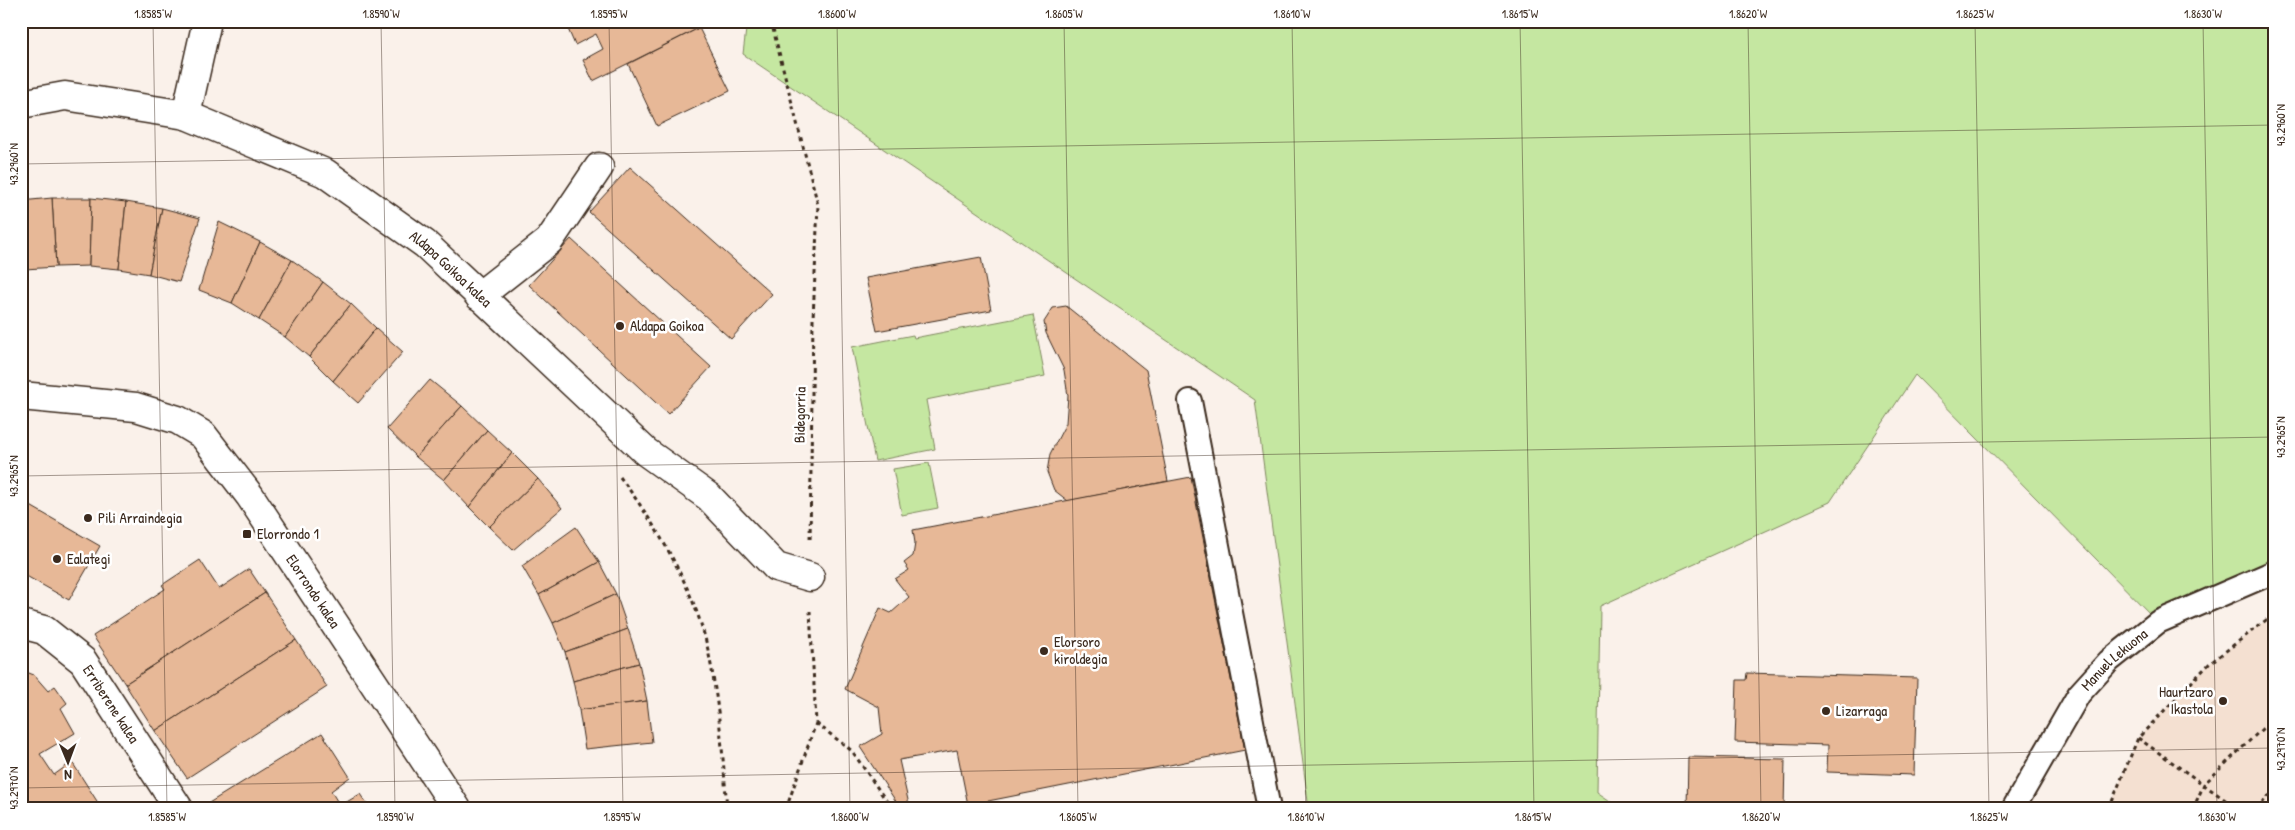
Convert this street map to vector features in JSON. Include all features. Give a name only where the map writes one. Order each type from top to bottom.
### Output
[{"type":"street","points":[[186,114],[208,21]]},
{"type":"street","name":"Aldapa Goikoa kalea","points":[[21,104],[65,96],[186,114],[325,173],[425,244],[646,452],[709,497],[776,567],[810,577]]},
{"type":"street","points":[[479,296],[549,241],[599,166]]},
{"type":"street","name":"Elorrondo kalea","points":[[21,396],[136,407],[178,420],[203,435],[250,496],[457,809]]},
{"type":"street","name":"Erriberene kalea","points":[[21,624],[44,630],[83,661],[178,809]]},
{"type":"lane","points":[[1190,401],[1269,809]]},
{"type":"lane","name":"Manuel Lekuona","points":[[2013,809],[2078,694],[2109,661],[2158,622],[2274,572]]},
{"type":"path","name":"Bidegorria","points":[[771,21],[818,205],[812,319],[810,577],[810,636],[816,723],[786,809]]},
{"type":"path","points":[[615,470],[644,509],[685,581],[708,649],[723,749],[726,809]]},
{"type":"path","points":[[2109,809],[2138,738],[2209,664],[2274,614]]},
{"type":"path","points":[[2193,809],[2204,784],[2274,720]]},
{"type":"path","points":[[816,723],[852,752],[892,809]]},
{"type":"path","points":[[2138,738],[2238,809]]},
{"type":"path","points":[[2256,809],[2274,791]]},
{"type":"shaded area","name":"Haurtzaro Ikastola","points":[[2274,614],[2274,809],[2109,809],[2138,738],[2209,664]]},
{"type":"green space","points":[[747,21],[2274,21],[2274,573],[2158,622],[1915,375],[1830,502],[1600,606],[1597,792],[1622,809],[1309,809],[1255,400],[743,54]]},
{"type":"green space","points":[[1033,315],[1045,376],[926,400],[935,449],[875,461],[852,347],[913,335],[914,338]]},
{"type":"green space","points":[[929,463],[938,508],[902,515],[893,469]]},
{"type":"building","points":[[583,21],[695,21],[699,28],[593,81],[583,60],[603,49],[596,34],[575,45],[568,29]]},
{"type":"building","points":[[699,28],[730,91],[657,126],[628,64]]},
{"type":"building","name":"Aldapa Goikoa","points":[[630,167],[772,294],[731,339],[589,212]]},
{"type":"building","points":[[52,198],[91,198],[89,266],[56,267]]},
{"type":"building","points":[[52,198],[56,267],[25,269],[21,245],[21,201]]},
{"type":"building","points":[[91,198],[126,202],[119,269],[89,266]]},
{"type":"building","points":[[126,202],[162,208],[149,274],[119,269]]},
{"type":"building","points":[[162,208],[200,218],[179,282],[149,274]]},
{"type":"building","points":[[219,222],[260,242],[232,303],[199,290]]},
{"type":"building","name":"Aldapa Goikoa","points":[[571,239],[711,367],[668,414],[529,285]]},
{"type":"building","points":[[260,242],[292,260],[259,320],[232,303]]},
{"type":"building","points":[[981,257],[991,310],[877,331],[866,278]]},
{"type":"building","points":[[292,260],[323,282],[285,337],[259,320]]},
{"type":"building","points":[[323,282],[351,304],[309,357],[285,337]]},
{"type":"building","points":[[351,304],[376,328],[333,381],[309,357]]},
{"type":"building","points":[[1066,306],[1146,370],[1168,481],[1068,501],[1054,490],[1047,472],[1050,454],[1066,423],[1068,396],[1064,370],[1046,333],[1044,322],[1053,308]]},
{"type":"building","points":[[376,328],[403,352],[358,403],[333,381]]},
{"type":"building","points":[[430,380],[462,406],[416,457],[387,429]]},
{"type":"building","points":[[462,406],[487,430],[444,480],[416,457]]},
{"type":"building","points":[[487,430],[512,453],[469,507],[444,480]]},
{"type":"building","points":[[512,453],[538,479],[489,527],[469,507]]},
{"type":"building","name":"Elorsoro kiroldegia","points":[[1191,477],[1245,750],[968,805],[957,750],[899,760],[910,809],[901,809],[860,747],[882,734],[879,707],[845,689],[880,608],[891,613],[909,597],[895,579],[909,570],[904,563],[913,556],[915,543],[913,530]]},
{"type":"building","points":[[538,479],[562,508],[513,550],[489,527]]},
{"type":"building","name":"Ealategi","points":[[27,504],[100,546],[69,600],[21,573],[21,514]]},
{"type":"building","points":[[576,527],[599,562],[539,595],[522,566]]},
{"type":"building","points":[[200,560],[219,589],[249,569],[265,593],[125,684],[93,636],[165,589],[162,585]]},
{"type":"building","points":[[599,562],[616,594],[553,623],[539,595]]},
{"type":"building","points":[[265,593],[296,640],[155,731],[125,684]]},
{"type":"building","points":[[616,594],[628,629],[565,652],[553,623]]},
{"type":"building","points":[[628,629],[639,663],[573,681],[565,652]]},
{"type":"building","points":[[296,640],[327,687],[187,778],[155,731]]},
{"type":"building","points":[[639,663],[647,701],[579,710],[573,681]]},
{"type":"building","points":[[21,670],[34,675],[48,691],[55,686],[67,703],[61,708],[75,733],[40,754],[54,775],[72,762],[102,809],[21,809]]},
{"type":"building","name":"Lizarraga","points":[[1747,673],[1917,678],[1914,775],[1827,772],[1828,745],[1735,742],[1737,680],[1746,680]]},
{"type":"building","points":[[647,701],[652,742],[585,749],[579,710]]},
{"type":"building","points":[[322,733],[350,777],[331,791],[340,806],[360,794],[370,809],[205,809],[204,806]]},
{"type":"building","points":[[1688,757],[1785,759],[1784,809],[1687,809]]},
{"type":"place","name":"Aldapa Goikoa","points":[[620,326]]},
{"type":"place","name":"Pili Arraindegia","points":[[88,518]]},
{"type":"place","name":"Elorrondo 1","points":[[247,534]]},
{"type":"place","name":"Ealategi","points":[[57,559]]},
{"type":"place","name":"Elorsoro kiroldegia","points":[[1044,651]]},
{"type":"place","name":"Haurtzaro Ikastola","points":[[2223,701]]},
{"type":"place","name":"Lizarraga","points":[[1826,711]]}]
